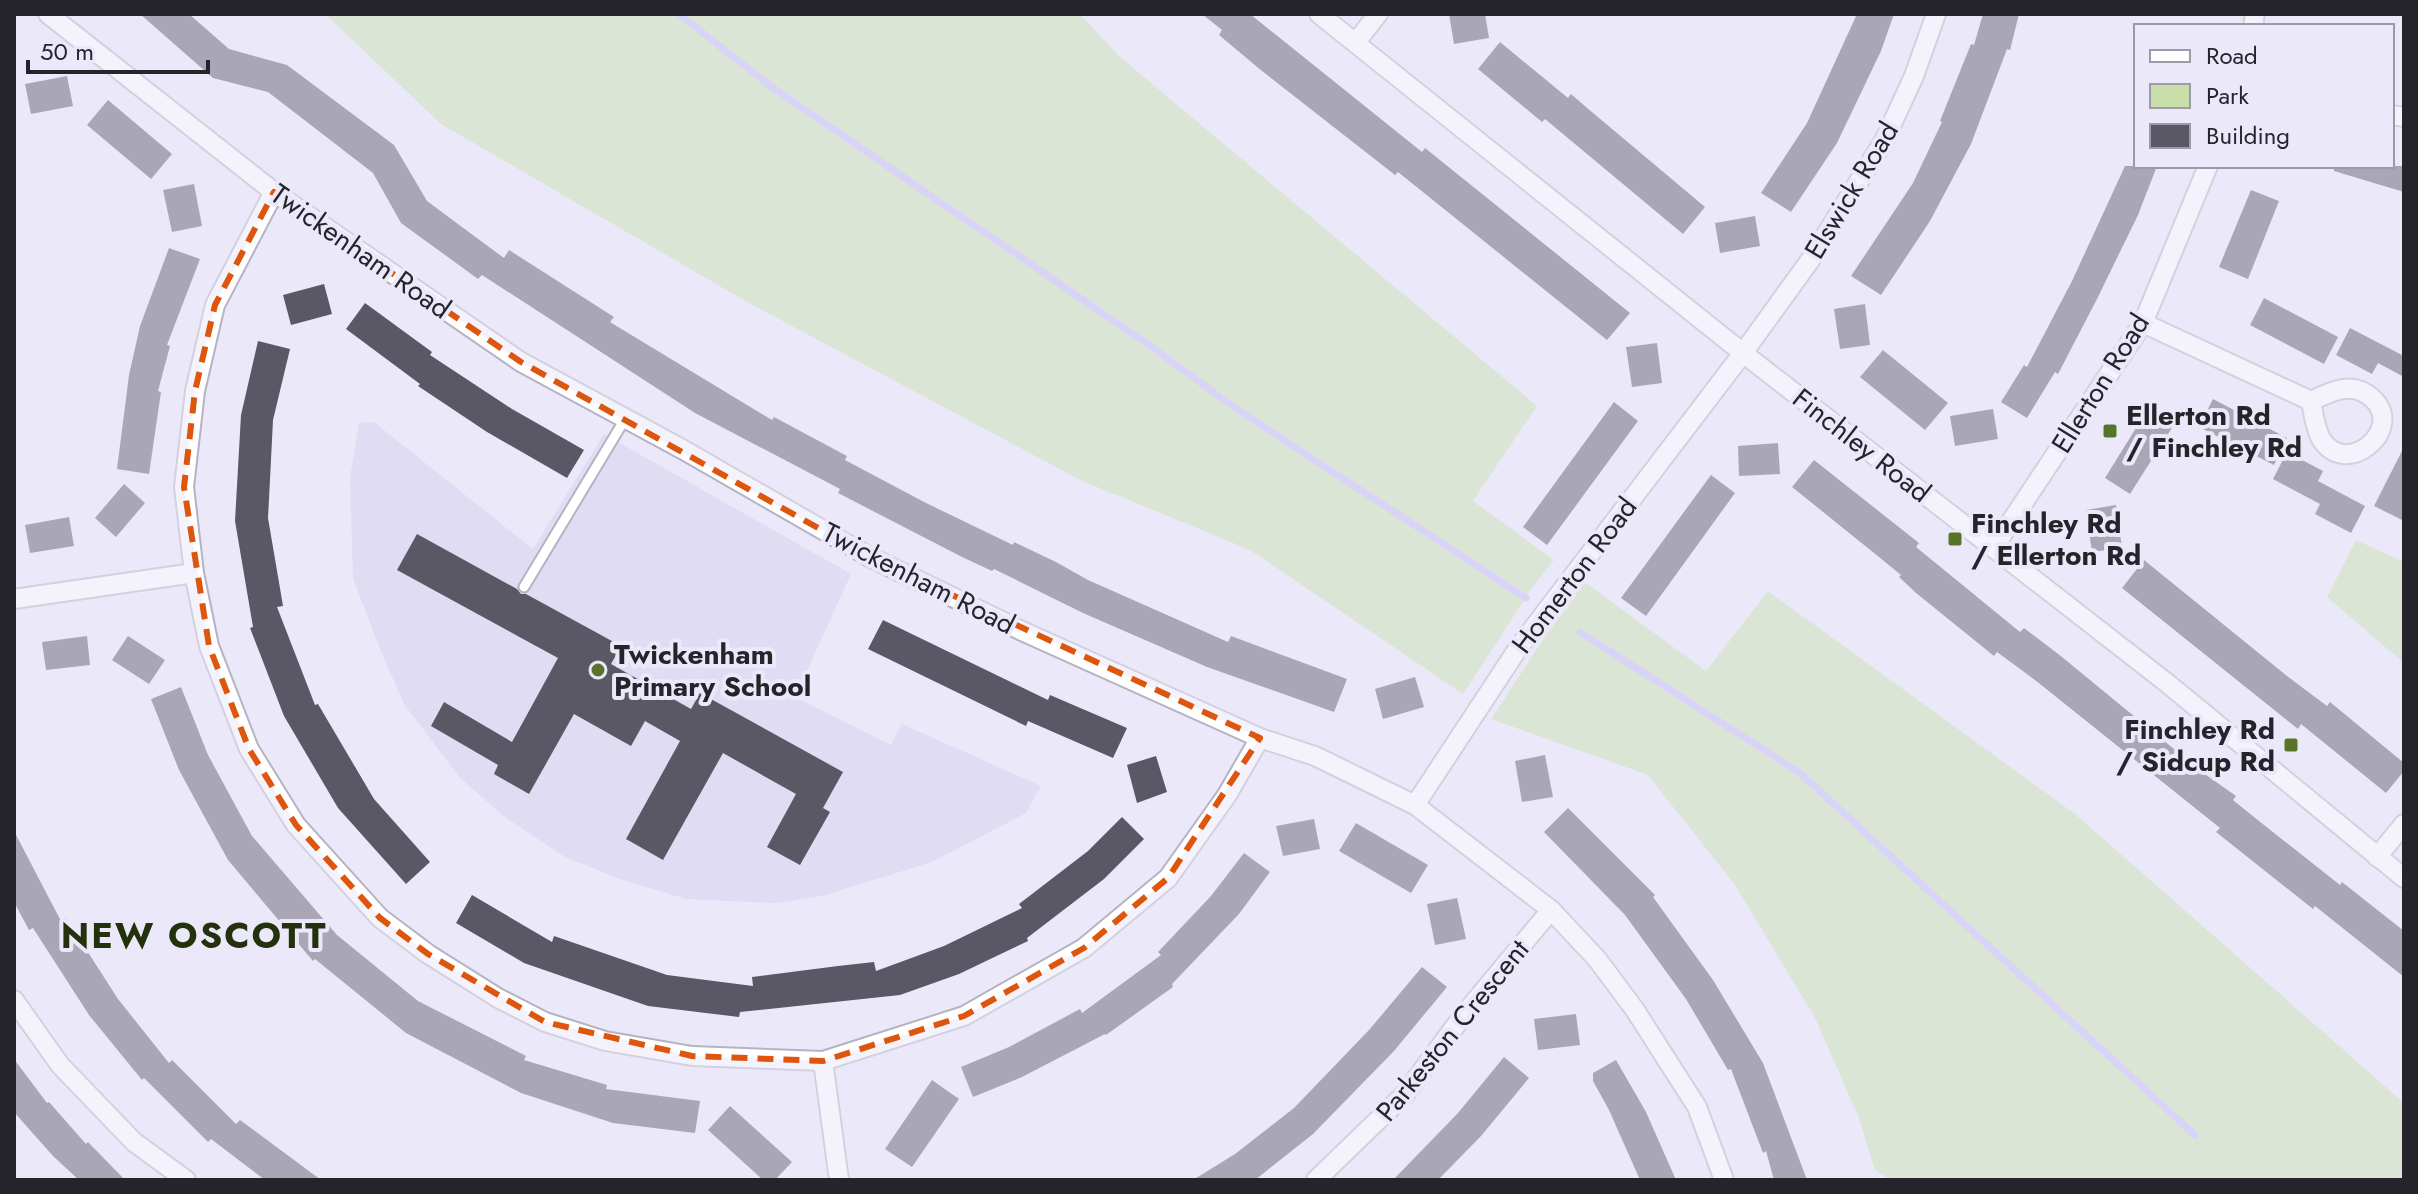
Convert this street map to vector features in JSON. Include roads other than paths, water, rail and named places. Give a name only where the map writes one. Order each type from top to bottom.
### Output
[{"type":"street","name":"Twickenham Road","points":[[48,14],[274,192],[521,362],[870,557],[1022,631],[1260,738],[1315,756],[1415,805],[1551,910],[1597,959],[1651,1034],[1697,1107],[1724,1180]]},
{"type":"street","name":"Finchley Road","points":[[1319,14],[1743,353],[2167,683],[2404,878]]},
{"type":"street","points":[[1356,42],[1378,14]]},
{"type":"street","name":"Elswick Road","points":[[1743,353],[1811,259],[1885,139],[1914,76],[1936,14]]},
{"type":"street","name":"Ellerton Road","points":[[1994,547],[2143,323],[2207,168]]},
{"type":"street","points":[[274,192],[215,305],[195,391],[184,487],[194,573],[209,646],[249,749],[296,825],[380,918],[428,954],[498,998],[545,1022],[605,1041],[692,1056],[823,1061],[964,1016],[1084,948],[1168,878],[1227,795],[1260,738]]},
{"type":"street","points":[[2143,323],[2311,401]]},
{"type":"street","name":"Homerton Road","points":[[1415,805],[1519,647],[1743,353]]},
{"type":"street","points":[[14,599],[194,573]]},
{"type":"street","points":[[2377,857],[2404,824]]},
{"type":"street","name":"Parkeston Crescent","points":[[1316,1180],[1405,1094],[1462,1017],[1551,910]]},
{"type":"street","points":[[14,1000],[60,1065],[81,1087],[134,1142],[186,1180]]},
{"type":"street","points":[[823,1061],[839,1180]]},
{"type":"lane","points":[[524,587],[625,419]]},
{"type":"waterway","points":[[679,14],[769,85],[1149,345],[1238,410],[1526,598]]},
{"type":"waterway","points":[[1580,632],[1800,773],[2195,1135]]},
{"type":"place","name":"Ellerton Rd / Finchley Rd","points":[[2110,431]]},
{"type":"place","name":"Finchley Rd / Ellerton Rd","points":[[1955,539]]},
{"type":"place","name":"Twickenham Primary School","points":[[598,670]]},
{"type":"place","name":"Finchley Rd / Sidcup Rd","points":[[2291,745]]},
{"type":"district","name":"NEW OSCOTT","points":[[194,935]]}]
